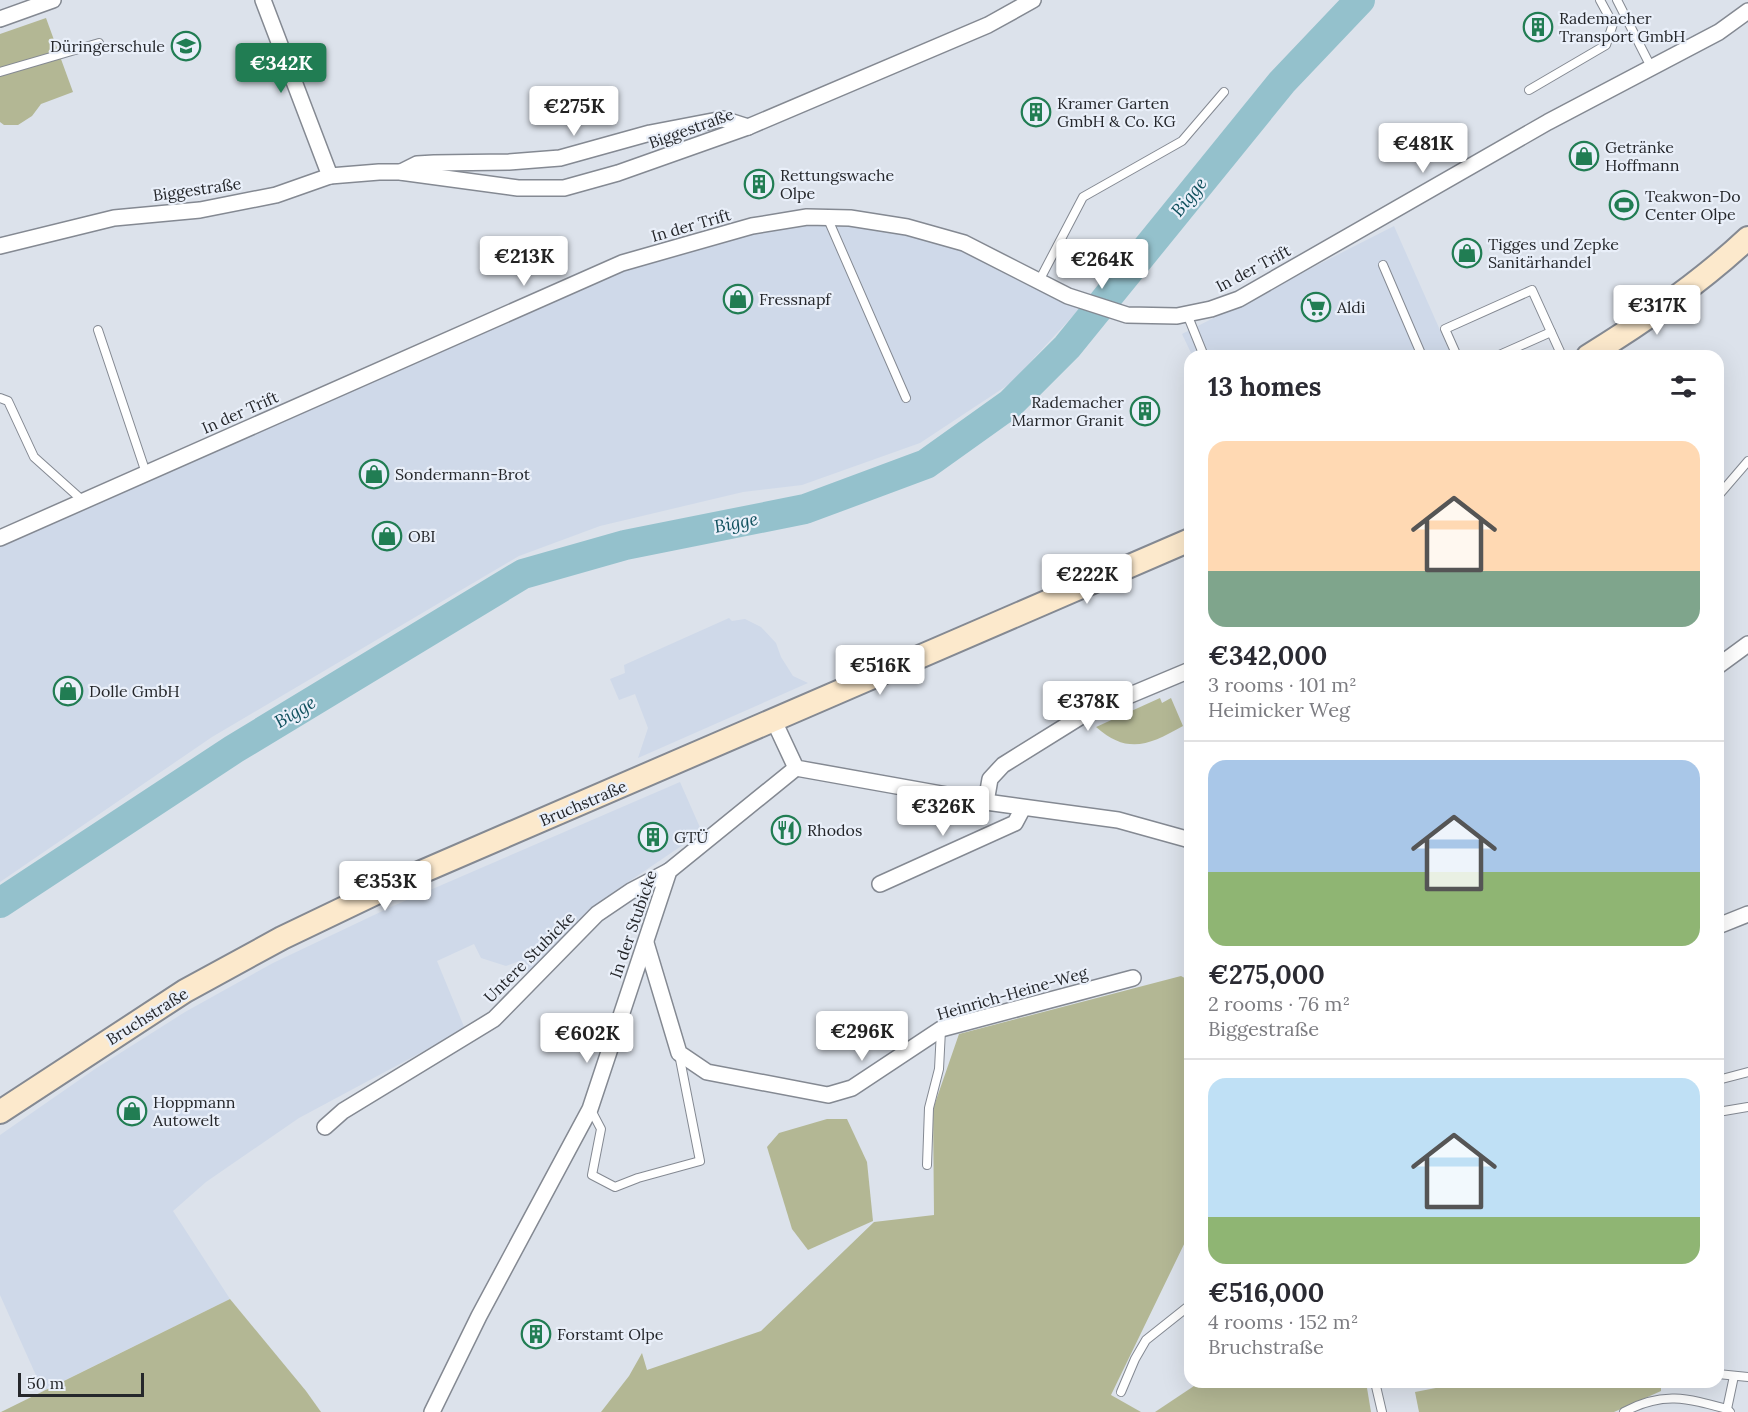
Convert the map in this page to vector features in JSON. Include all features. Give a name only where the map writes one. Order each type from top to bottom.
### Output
[{"type":"main road","points":[[1597,350],[1672,301],[1720,264],[1748,238]]},
{"type":"main road","name":"Bruchstraße","points":[[0,1112],[185,991],[282,938],[413,876],[774,721],[1096,578],[1184,542]]},
{"type":"street","points":[[0,19],[52,0]]},
{"type":"street","points":[[262,0],[330,176]]},
{"type":"street","name":"Biggestraße","points":[[0,246],[114,218],[200,210],[276,195],[330,176],[400,172],[518,188],[564,188],[618,173],[748,127],[988,25],[1033,0]]},
{"type":"street","name":"In der Trift","points":[[0,538],[622,263],[753,226],[807,217],[827,217],[850,218],[907,227],[964,243],[1068,296],[1127,315],[1177,316],[1211,309],[1239,299],[1548,122],[1719,32],[1748,11]]},
{"type":"street","name":"In der Trift","points":[[1719,32],[1748,27]]},
{"type":"street","name":"Biggestraße","points":[[400,172],[417,164],[509,162],[560,158],[650,133],[723,119],[748,127]]},
{"type":"street","points":[[1724,662],[1748,644]]},
{"type":"street","points":[[986,802],[990,779],[1003,765],[1085,714],[1184,673]]},
{"type":"street","points":[[774,721],[796,768],[1023,808],[1118,820],[1184,838]]},
{"type":"street","name":"In der Stubicke","points":[[432,1412],[479,1316],[590,1109],[669,871],[796,768]]},
{"type":"street","points":[[880,884],[1015,823],[1023,808]]},
{"type":"street","name":"Untere Stubicke","points":[[325,1127],[343,1111],[494,1018],[597,914],[631,891],[669,871]]},
{"type":"street","points":[[1724,924],[1748,915]]},
{"type":"street","points":[[646,943],[679,1053]]},
{"type":"street","name":"Heinrich-Heine-Weg","points":[[679,1053],[707,1072],[828,1095],[852,1088],[941,1029],[1133,978]]},
{"type":"lane","points":[[1529,90],[1606,45],[1613,24],[1600,0]]},
{"type":"lane","points":[[1617,0],[1651,67]]},
{"type":"lane","points":[[0,72],[99,43]]},
{"type":"lane","points":[[1039,281],[1083,197],[1182,141],[1224,92]]},
{"type":"lane","points":[[827,217],[906,398]]},
{"type":"lane","points":[[1383,265],[1418,350]]},
{"type":"lane","points":[[1454,350],[1445,329],[1532,290],[1559,350]]},
{"type":"lane","points":[[1187,314],[1202,350]]},
{"type":"lane","points":[[98,330],[146,473]]},
{"type":"lane","points":[[1510,350],[1551,332]]},
{"type":"lane","points":[[0,398],[8,401],[34,457],[82,500]]},
{"type":"lane","points":[[1724,489],[1748,461]]},
{"type":"lane","points":[[927,1165],[929,1108],[939,1069],[941,1029]]},
{"type":"lane","points":[[590,1109],[601,1129],[592,1175],[615,1186],[700,1161],[679,1053]]},
{"type":"lane","points":[[1724,1078],[1748,1072]]},
{"type":"lane","points":[[1724,1111],[1748,1107]]},
{"type":"lane","points":[[1121,1392],[1146,1340],[1184,1310]]},
{"type":"lane","points":[[1724,1375],[1748,1377]]},
{"type":"lane","points":[[1624,1412],[1666,1397],[1693,1400],[1729,1410],[1734,1376]]},
{"type":"lane","points":[[1376,1388],[1382,1412]]},
{"type":"shaded area","points":[[807,217],[964,243],[1081,307],[1011,383],[920,443],[802,485],[743,492],[600,526],[519,556],[212,737],[0,882],[0,538],[622,263]]},
{"type":"shaded area","points":[[1394,226],[1449,350],[1190,350],[1182,334]]},
{"type":"shaded area","points":[[729,618],[732,621],[745,619],[761,627],[776,643],[781,657],[793,676],[808,683],[638,758],[648,728],[635,694],[619,700],[610,679],[625,673],[624,665]]},
{"type":"shaded area","points":[[680,782],[702,832],[612,893],[563,938],[531,973],[525,971],[517,962],[506,966],[481,958],[474,944],[437,961],[465,1029],[299,1118],[206,1182],[173,1211],[230,1299],[43,1391],[0,1295],[0,1135],[95,1069],[185,1012],[273,963],[393,906]]},
{"type":"green space","points":[[46,18],[73,92],[41,104],[32,116],[18,125],[4,125],[0,122],[0,34]]},
{"type":"green space","points":[[1160,698],[1162,703],[1171,698],[1183,726],[1160,738],[1139,744],[1129,744],[1108,736],[1096,727]]},
{"type":"green space","points":[[1181,976],[1184,978],[1184,1244],[1111,1395],[1141,1412],[601,1412],[629,1376],[642,1353],[647,1370],[761,1331],[874,1222],[934,1215],[933,1109],[959,1034]]},
{"type":"green space","points":[[827,1119],[847,1119],[867,1162],[873,1221],[808,1250],[792,1229],[767,1147],[779,1133]]},
{"type":"green space","points":[[230,1299],[321,1412],[1,1412]]},
{"type":"green space","points":[[1191,1388],[1367,1388],[1371,1412],[1155,1412]]},
{"type":"green space","points":[[1436,1388],[1661,1388],[1661,1391],[1614,1412],[1419,1412],[1415,1392]]},
{"type":"waterway","name":"Bigge","points":[[0,903],[234,749],[523,574],[625,545],[805,509],[926,464],[1010,404],[1067,347],[1282,82],[1360,0]]},
{"type":"place","name":"Rademacher Transport GmbH","points":[[1538,27]]},
{"type":"place","name":"Düringerschule","points":[[186,46]]},
{"type":"place","name":"Kramer Garten GmbH & Co. KG","points":[[1036,112]]},
{"type":"place","name":"Getränke Hoffmann","points":[[1584,156]]},
{"type":"place","name":"Rettungswache Olpe","points":[[759,184]]},
{"type":"place","name":"Teakwon-Do Center Olpe","points":[[1624,205]]},
{"type":"place","name":"Tigges und Zepke Sanitärhandel","points":[[1467,253]]},
{"type":"place","name":"Fressnapf","points":[[738,299]]},
{"type":"place","name":"Aldi","points":[[1316,307]]},
{"type":"place","name":"Rademacher Marmor Granit","points":[[1145,411]]},
{"type":"place","name":"Sondermann-Brot","points":[[374,474]]},
{"type":"place","name":"OBI","points":[[387,536]]},
{"type":"place","name":"Dolle GmbH","points":[[68,691]]},
{"type":"place","name":"Rhodos","points":[[786,830]]},
{"type":"place","name":"GTÜ","points":[[653,837]]},
{"type":"place","name":"Hoppmann Autowelt","points":[[132,1111]]},
{"type":"place","name":"Forstamt Olpe","points":[[536,1334]]}]
